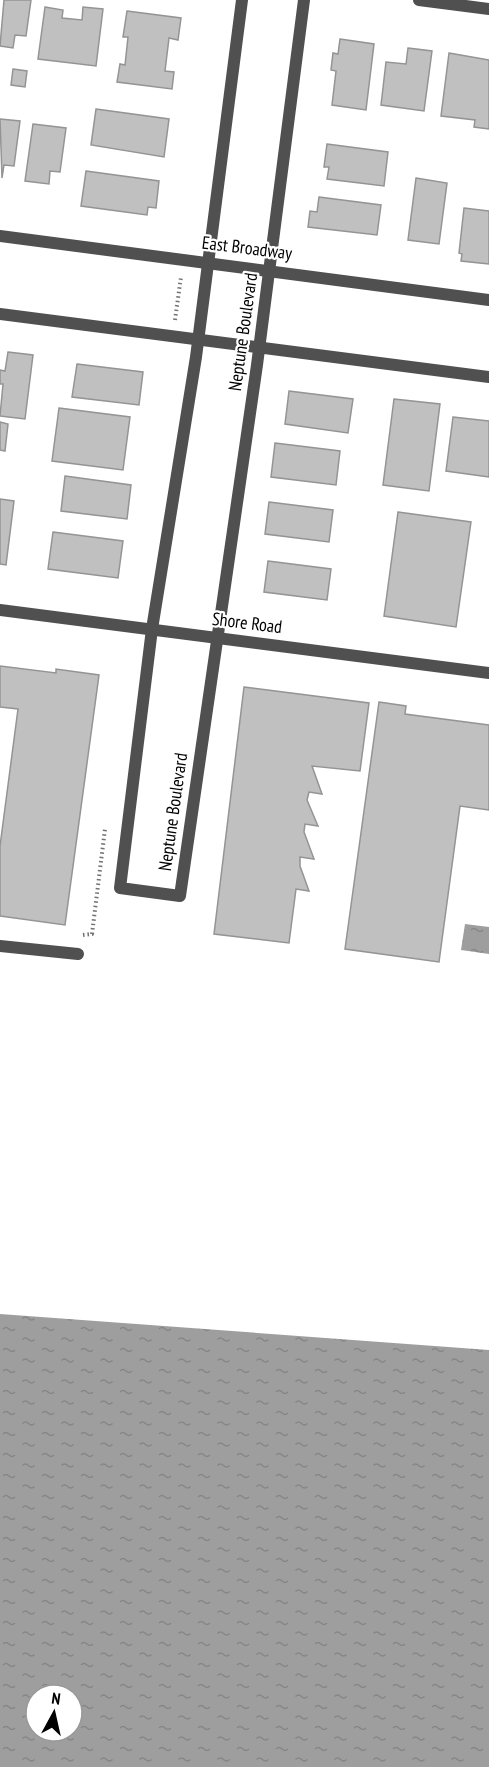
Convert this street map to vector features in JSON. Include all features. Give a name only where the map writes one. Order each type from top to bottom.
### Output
[{"type":"street","name":"Neptune Boulevard","points":[[242,0],[197,341],[152,629],[120,888],[180,896],[259,349],[304,0]]},
{"type":"street","points":[[419,0],[489,9]]},
{"type":"street","name":"East Broadway","points":[[0,236],[208,261],[489,300]]},
{"type":"street","points":[[0,314],[489,377]]},
{"type":"street","name":"Shore Road","points":[[0,610],[489,673]]},
{"type":"street","points":[[0,946],[78,954]]},
{"type":"path","points":[[174,324],[182,270]]},
{"type":"path","points":[[78,954],[79,936],[92,934],[105,829]]},
{"type":"water","points":[[465,924],[489,927],[489,954],[461,950]]},
{"type":"water","points":[[0,1314],[489,1350],[489,1767],[0,1767]]},
{"type":"building","points":[[4,0],[31,0],[26,36],[15,35],[13,48],[0,46]]},
{"type":"building","points":[[45,7],[63,10],[62,18],[82,20],[83,7],[103,9],[96,66],[38,59]]},
{"type":"building","points":[[127,11],[181,18],[178,40],[169,38],[165,71],[174,72],[172,89],[117,82],[120,64],[125,65],[128,37],[123,37]]},
{"type":"building","points":[[340,39],[374,44],[366,110],[332,105],[336,71],[331,70],[333,53],[338,54]]},
{"type":"building","points":[[408,48],[432,51],[424,111],[381,105],[386,62],[406,64]]},
{"type":"building","points":[[449,53],[489,60],[489,129],[474,127],[475,120],[441,116]]},
{"type":"building","points":[[13,69],[27,71],[25,87],[11,85]]},
{"type":"building","points":[[96,109],[169,119],[164,157],[91,145]]},
{"type":"building","points":[[0,119],[20,121],[14,166],[4,165],[2,178]]},
{"type":"building","points":[[33,124],[66,128],[60,172],[50,171],[49,184],[25,181]]},
{"type":"building","points":[[327,144],[388,152],[384,186],[327,179],[329,167],[324,167]]},
{"type":"building","points":[[86,171],[159,181],[156,208],[148,207],[147,215],[81,206]]},
{"type":"building","points":[[416,178],[447,183],[439,244],[408,240]]},
{"type":"building","points":[[319,197],[381,205],[377,235],[308,227],[310,211],[317,212]]},
{"type":"building","points":[[464,208],[489,211],[489,264],[461,261],[462,254],[459,253]]},
{"type":"building","points":[[8,352],[33,355],[25,419],[0,416],[3,384],[0,384],[0,370],[5,371]]},
{"type":"building","points":[[77,364],[143,372],[139,405],[72,397]]},
{"type":"building","points":[[289,391],[353,399],[348,433],[285,424]]},
{"type":"building","points":[[394,399],[440,404],[429,491],[383,485]]},
{"type":"building","points":[[59,408],[130,417],[123,470],[52,461]]},
{"type":"building","points":[[453,417],[489,421],[489,477],[446,471]]},
{"type":"building","points":[[0,422],[8,424],[5,451],[0,450]]},
{"type":"building","points":[[275,443],[340,451],[336,485],[271,477]]},
{"type":"building","points":[[65,476],[131,485],[127,519],[61,511]]},
{"type":"building","points":[[0,499],[14,501],[6,565],[0,564]]},
{"type":"building","points":[[269,502],[333,510],[329,542],[265,534]]},
{"type":"building","points":[[398,512],[471,522],[456,627],[384,616]]},
{"type":"building","points":[[53,532],[123,541],[118,578],[48,569]]},
{"type":"building","points":[[268,561],[331,569],[327,600],[264,592]]},
{"type":"building","points":[[0,666],[56,673],[56,669],[99,675],[65,925],[0,916],[0,846],[18,709],[0,707]]},
{"type":"building","points":[[244,687],[369,703],[360,771],[312,766],[322,794],[309,792],[307,800],[318,826],[305,824],[304,832],[314,859],[300,857],[300,866],[309,891],[296,889],[289,943],[214,934]]},
{"type":"building","points":[[379,702],[406,706],[405,714],[489,725],[489,810],[460,806],[439,962],[345,949]]}]
